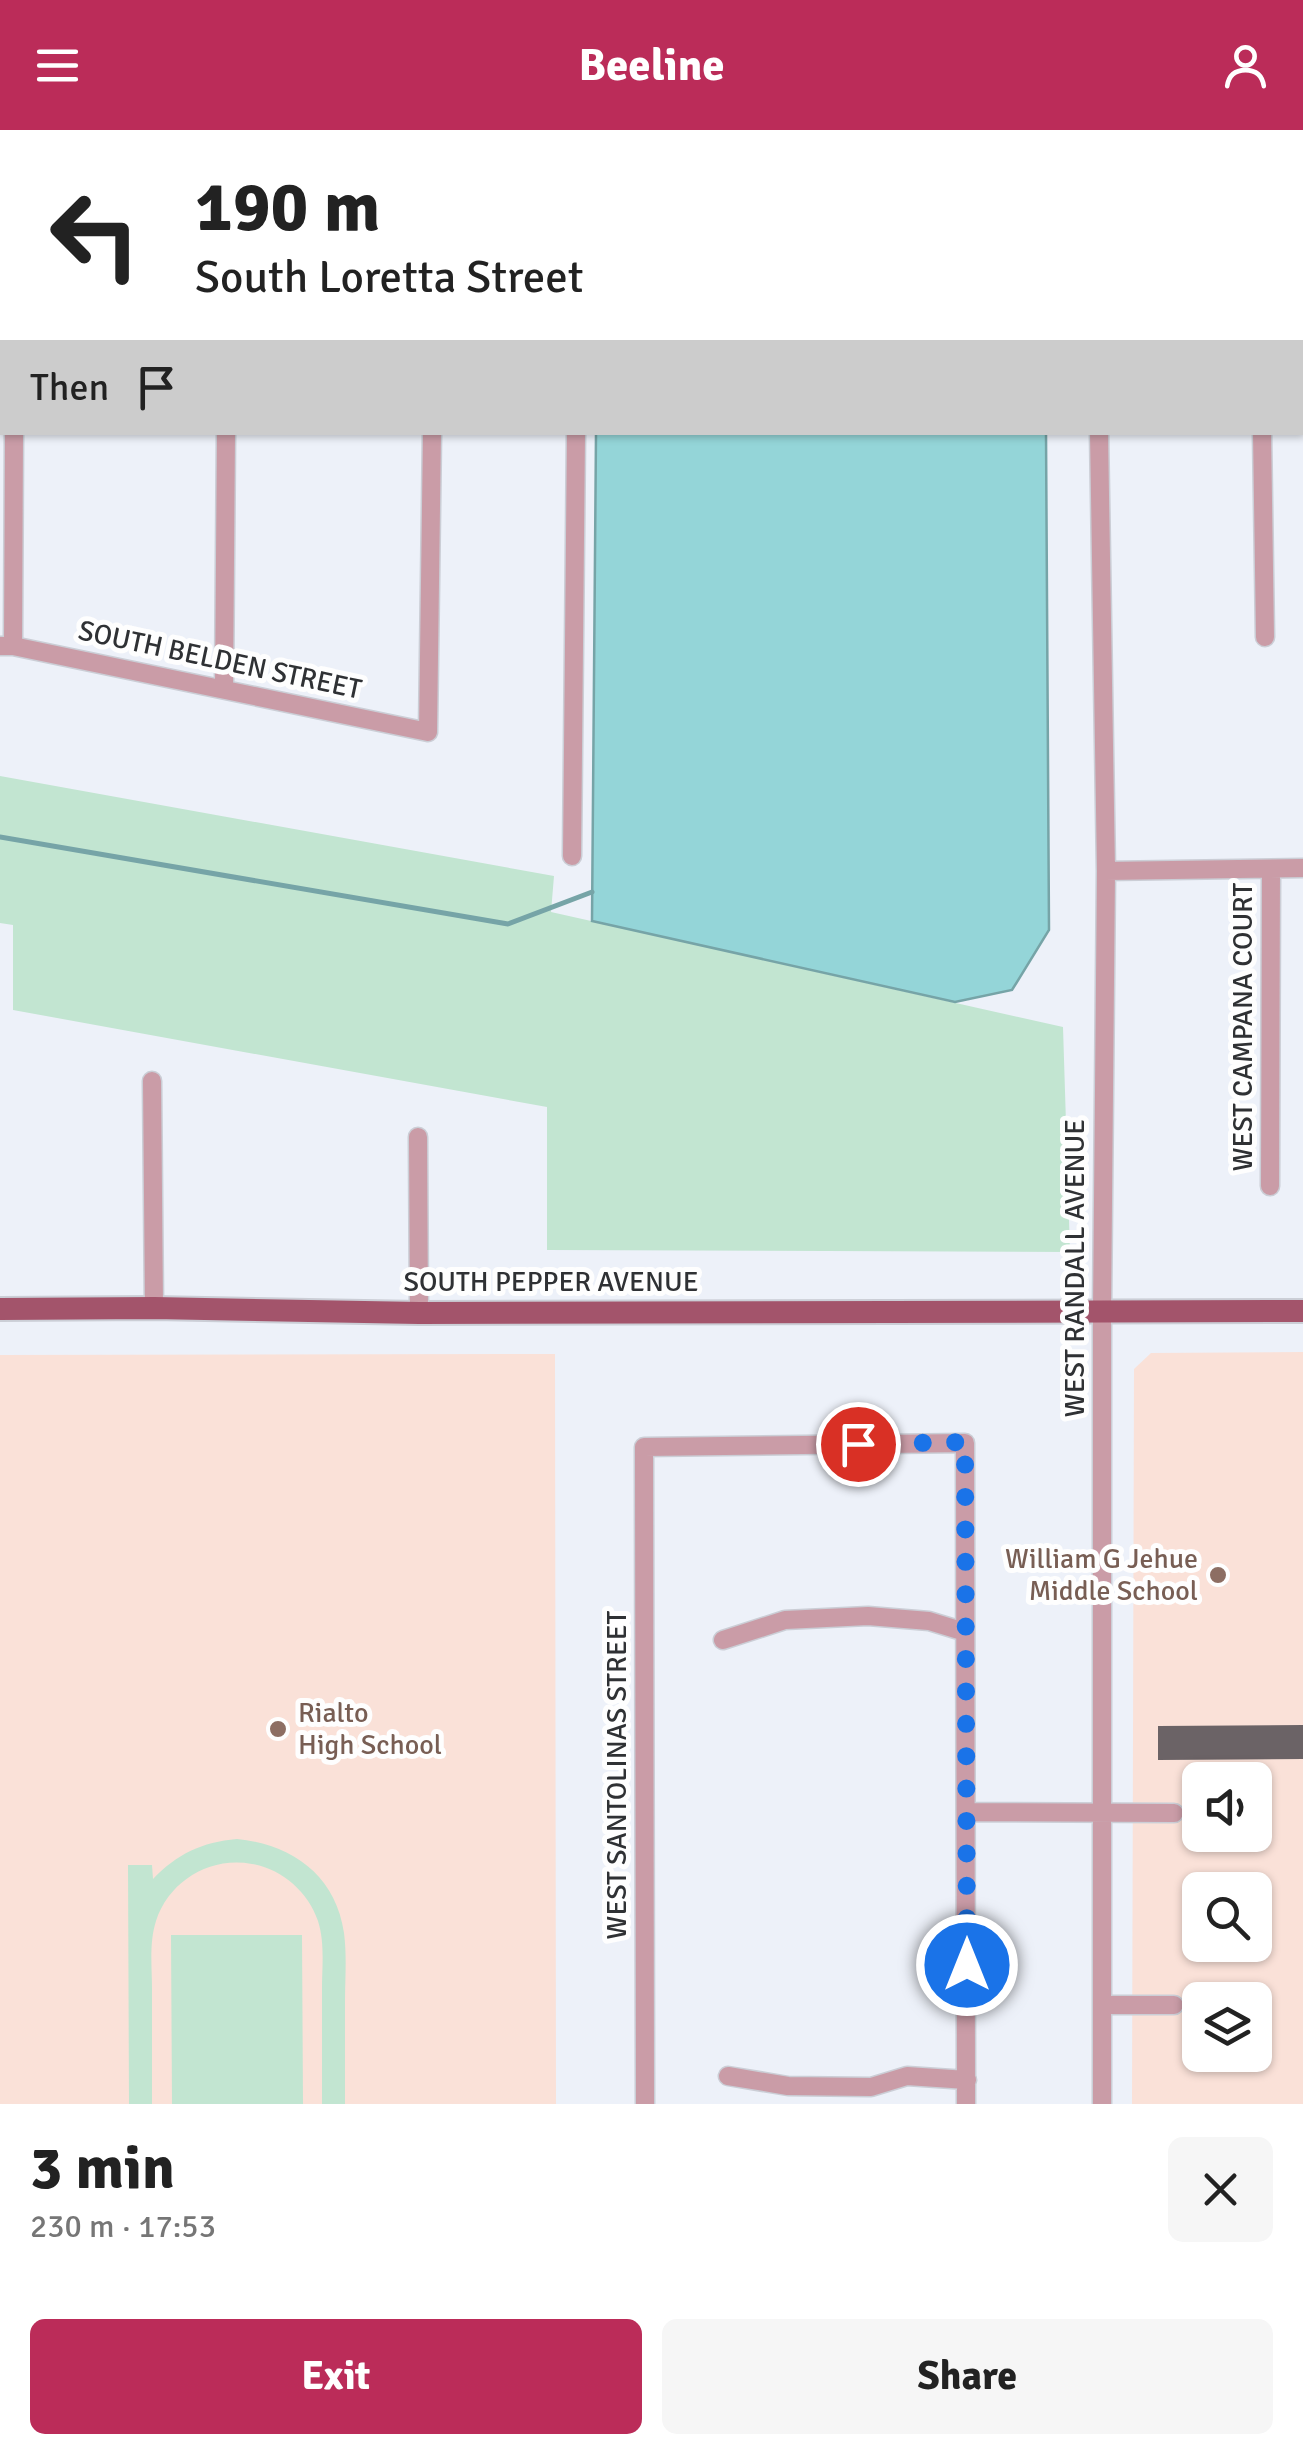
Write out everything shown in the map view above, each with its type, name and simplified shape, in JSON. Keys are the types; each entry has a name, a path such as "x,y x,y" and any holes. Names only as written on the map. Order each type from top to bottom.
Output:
{"main road":[{"name":"SOUTH PEPPER AVENUE","path":"0,1310 1303,1311"}],"street":[{"path":"6,646 14,435"},
{"path":"224,688 226,435"},
{"name":"SOUTH BELDEN STREET","path":"6,646 428,732 432,435"},
{"path":"572,856 576,435"},
{"name":"WEST RANDALL AVENUE","path":"1099,435 1106,871 1102,2104"},
{"path":"1262,435 1265,637"},
{"path":"1106,871 1303,868"},
{"name":"WEST CAMPANA COURT","path":"1270,869 1270,1186"},
{"path":"152,1081 154,1308"},
{"path":"418,1137 418,1313"},
{"name":"WEST SANTOLINAS STREET","path":"645,2104 644,1446 965,1442 965,1632"},
{"path":"723,1640 785,1620 868,1616 930,1621 965,1632 966,2104"},
{"path":"967,1812 1174,1812"},
{"path":"1102,2005 1174,2005"},
{"path":"728,2076 788,2086 872,2087 907,2076 966,2080"}],"shaded area":[{"name":"William G Jehue Middle School","path":"1303,1352 1303,2104 1132,2104 1134,1369 1151,1353"},
{"name":"Rialto High School","path":"555,1354 556,2104 0,2104 0,1355"}],"green space":[{"path":"0,776 554,876 551,912 1063,1027 1070,1252 547,1250 547,1107 13,1010 13,925 0,923"},
{"path":"237,1839 257,1842 292,1856 308,1866 332,1895 344,1933 345,2104 322,2104 322,1946 314,1910 301,1892 274,1871 236,1863 193,1874 162,1907 152,1946 152,2104 129,2104 128,1865 152,1865 153,1879 191,1851"},
{"path":"171,1935 302,1935 303,2104 172,2104"}],"water":[{"path":"596,435 1046,435 1049,930 1012,990 955,1002 592,921"}],"building":[{"path":"1303,1725 1303,1759 1158,1760 1158,1726"}],"waterway":[{"path":"0,837 508,924 592,892"}],"place":[{"name":"William G Jehue Middle School","path":"1218,1575"},
{"name":"Rialto High School","path":"278,1729"}],"route":[{"path":"858,1444 965,1442 967,1965"}]}
